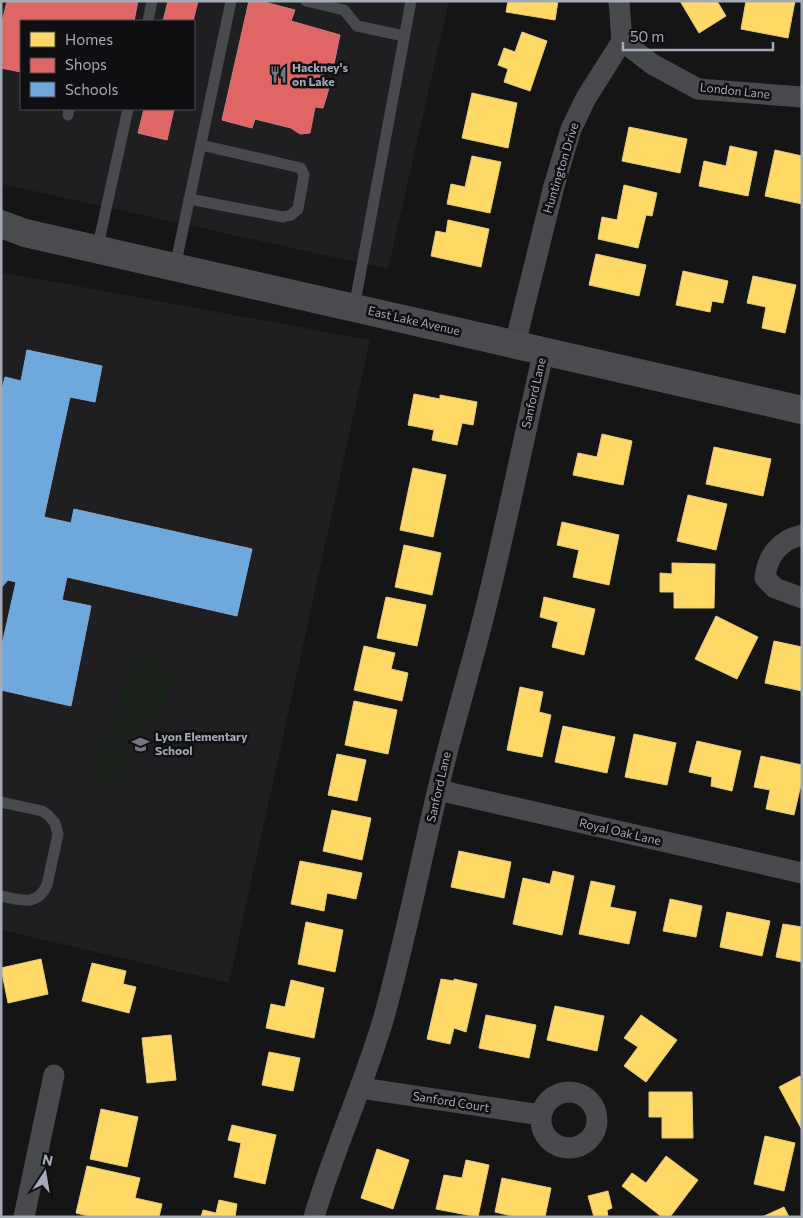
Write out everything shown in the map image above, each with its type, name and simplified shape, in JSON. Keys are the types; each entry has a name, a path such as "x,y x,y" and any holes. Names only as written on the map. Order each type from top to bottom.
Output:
{"main road":[{"name":"East Lake Avenue","path":"9,230 802,410"}],"street":[{"path":"620,1 622,40"},
{"name":"London Lane","path":"622,40 652,64 698,89 802,97"},
{"name":"Huntington Drive","path":"515,344 570,129 586,98 622,40"},
{"name":"Sanford Lane","path":"314,1217 336,1150 361,1088 383,1020 402,950 458,707 482,623 544,350"},
{"path":"802,535 784,542 769,558 765,578 775,588 802,598"},
{"name":"Royal Oak Lane","path":"438,790 802,873"},
{"path":"24,1217 54,1075"},
{"name":"Sanford Court","path":"361,1088 541,1116"}],"lane":[{"path":"148,20 152,1"},
{"path":"175,267 231,1"},
{"path":"306,1 344,10 357,26 404,36"},
{"path":"354,308 410,1"},
{"path":"97,250 124,110"},
{"path":"189,199 283,217 291,215 298,209 304,175 301,168 201,145"},
{"path":"1,802 48,815 55,823 58,834 47,886 44,892 27,902 1,896"}],"shaded area":[{"path":"1,1 449,1 388,269 1,184"},
{"name":"Lyon Elementary School","path":"1,272 370,340 229,983 1,930"},
{"path":"154,659 179,672 162,708 150,725 134,732 119,729 116,739 119,746 133,755 107,789 81,768 96,753 110,730 118,708 129,661"}],"building: Homes":[{"path":"508,1 558,1 555,20 506,12"},
{"path":"680,1 717,1 726,16 699,33"},
{"path":"746,1 795,1 788,38 741,29"},
{"path":"522,32 547,41 530,91 504,82 508,69 498,65 504,48 515,52"},
{"path":"472,93 517,103 508,148 462,138"},
{"path":"629,127 687,139 680,173 622,161"},
{"path":"730,146 757,152 748,196 699,186 704,161 726,166"},
{"path":"775,150 802,156 802,204 765,196"},
{"path":"472,156 501,162 490,213 447,204 451,184 465,187"},
{"path":"624,185 657,193 652,216 646,215 638,248 598,239 602,217 617,220"},
{"path":"448,220 489,229 481,267 431,256 436,231 446,233"},
{"path":"596,254 646,265 639,296 589,285"},
{"path":"683,271 728,281 723,303 712,301 710,312 676,305"},
{"path":"753,276 796,285 785,333 762,328 766,307 747,303"},
{"path":"414,394 440,399 440,395 477,402 473,425 462,423 457,445 432,440 434,430 408,425"},
{"path":"602,434 632,441 623,485 573,475 578,453 597,457"},
{"path":"714,447 771,459 763,496 706,484"},
{"path":"413,468 446,475 433,537 400,530"},
{"path":"688,495 727,504 716,550 677,541"},
{"path":"562,522 619,535 609,585 573,577 579,550 557,545"},
{"path":"404,545 441,553 432,595 395,587"},
{"path":"672,563 715,564 714,608 674,608 674,592 660,592 660,573 672,574"},
{"path":"386,597 426,605 417,646 377,638"},
{"path":"544,597 595,609 584,655 552,647 558,622 540,617"},
{"path":"716,616 758,637 737,679 695,659"},
{"path":"774,641 802,647 802,691 765,683"},
{"path":"364,646 395,653 391,669 408,673 402,701 354,690"},
{"path":"520,687 543,692 539,712 551,715 542,757 507,750"},
{"path":"354,701 397,710 388,754 345,745"},
{"path":"563,726 615,737 607,773 555,762"},
{"path":"634,734 676,743 667,785 625,777"},
{"path":"697,741 741,751 732,791 711,786 712,777 689,772"},
{"path":"337,754 366,760 357,801 328,795"},
{"path":"761,756 802,765 802,780 794,815 766,809 770,790 754,787"},
{"path":"332,810 371,818 362,860 323,851"},
{"path":"459,851 511,862 504,898 451,887"},
{"path":"300,861 362,873 356,899 327,893 324,911 291,904"},
{"path":"553,871 574,876 562,935 513,924 523,878 550,884"},
{"path":"591,881 615,886 610,907 636,912 629,944 579,934"},
{"path":"670,899 702,906 696,937 663,931"},
{"path":"727,912 770,921 762,956 720,947"},
{"path":"306,922 343,930 335,972 298,964"},
{"path":"783,924 802,927 802,962 776,957"},
{"path":"41,959 48,994 8,1003 1,968"},
{"path":"92,963 126,971 123,984 136,987 129,1013 82,1001"},
{"path":"441,979 454,981 454,979 477,984 466,1032 454,1028 450,1044 427,1039"},
{"path":"291,980 324,988 314,1038 266,1028 271,1004 285,1007"},
{"path":"555,1006 604,1016 597,1051 547,1040"},
{"path":"486,1015 536,1025 529,1058 479,1048"},
{"path":"641,1015 677,1040 646,1082 624,1066 638,1047 624,1038"},
{"path":"171,1035 176,1080 147,1083 142,1038"},
{"path":"269,1052 300,1058 293,1091 262,1085"},
{"path":"800,1076 802,1080 802,1130 779,1087"},
{"path":"649,1092 692,1092 693,1138 662,1138 662,1117 649,1117"},
{"path":"101,1109 138,1117 127,1167 90,1159"},
{"path":"232,1125 276,1135 265,1184 234,1177 241,1143 228,1140"},
{"path":"765,1136 795,1143 784,1191 754,1184"},
{"path":"377,1149 409,1160 393,1209 361,1198"},
{"path":"666,1156 698,1180 670,1217 662,1217 622,1186 632,1173 646,1183"},
{"path":"466,1160 489,1165 478,1217 436,1209 444,1175 462,1178"},
{"path":"87,1166 140,1178 135,1198 162,1204 159,1217 92,1217 76,1213"},
{"path":"502,1178 551,1188 545,1217 516,1217 495,1212"},
{"path":"608,1191 612,1208 607,1210 608,1217 594,1217 588,1196"},
{"path":"219,1200 237,1204 235,1217 201,1217 203,1210 216,1213"},
{"path":"784,1207 789,1217 762,1217"}],"building: Shops":[{"path":"7,1 138,1 134,20 20,20 20,72 1,68 1,26"},
{"path":"168,1 198,1 193,20 163,20"},
{"name":"Hackney's on Lake","path":"249,1 260,1 295,10 291,21 340,35 334,64 327,62 322,87 329,88 323,108 315,107 310,133 300,134 291,128 255,119 252,128 222,120"},
{"path":"144,110 174,110 167,140 138,133"}],"building: Schools":[{"path":"27,350 102,366 95,402 70,397 44,517 71,523 74,509 252,549 237,616 67,577 62,600 91,606 71,706 1,690 1,649 16,582 8,580 1,588 1,393 5,377 21,381"}],"place":[{"name":"Hackney's on Lake","path":"278,75"},
{"name":"Lyon Elementary School","path":"141,744"}]}
